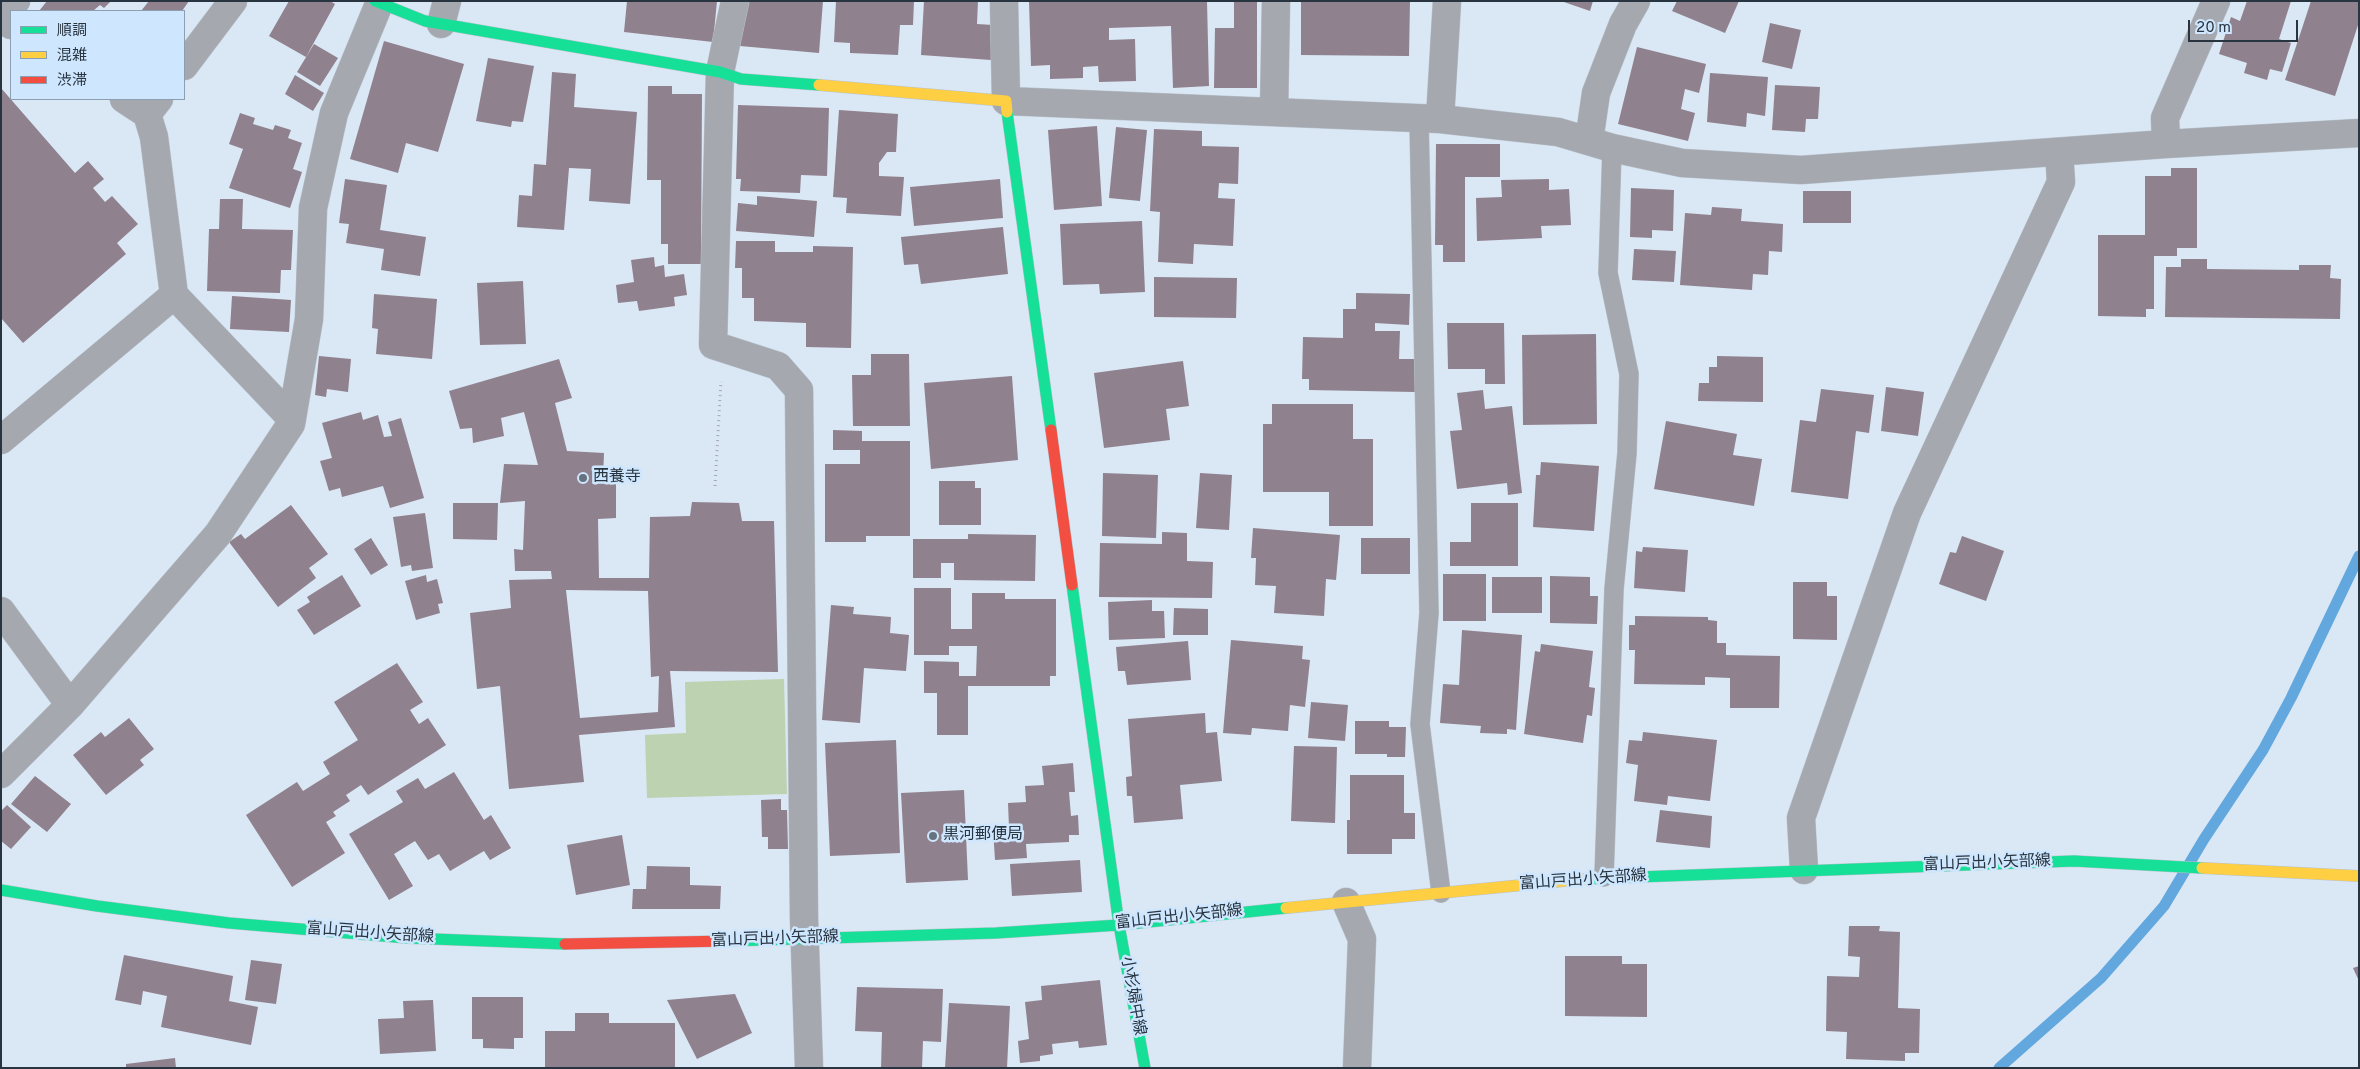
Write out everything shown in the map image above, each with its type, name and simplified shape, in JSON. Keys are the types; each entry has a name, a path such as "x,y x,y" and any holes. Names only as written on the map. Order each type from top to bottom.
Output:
{"main road":[{"path":"377,3 425,21 444,13 720,72 741,79 1006,101"},
{"name":"小杉婦中線","path":"1006,101 1119,925 1145,1068"},
{"name":"富山戸出小矢部線","path":"1,890 97,906 229,923 407,938 587,945 996,933 1119,925 1604,877 2074,861 2217,867 2359,876"}],"street":[{"path":"1,18 16,1"},
{"path":"185,65 233,1"},
{"path":"735,1 720,72 713,345 778,366 799,390 808,1068"},
{"path":"1004,1 1006,101 1429,118 1558,132 1682,163 1801,170 2166,144 2359,133"},
{"path":"1274,112 1276,1"},
{"path":"1429,118 1447,1"},
{"path":"1601,144 1596,93 1623,24 1636,1"},
{"path":"2166,144 2165,118 2216,1"},
{"path":"1,774 70,705 218,534 291,424 309,319 313,208 334,113 377,3"},
{"path":"128,100 153,106 154,136 174,295 292,419"},
{"path":"1804,870 1801,818 1907,512 2062,182 2059,152"},
{"path":"1,440 174,295"},
{"path":"1,611 70,705"},
{"path":"1346,902 1362,939 1357,1068"}],"lane":[{"path":"1429,118 1429,613 1420,724 1441,893"},
{"path":"1601,144 1608,273 1629,374 1627,453 1614,589 1604,877"}],"path":[{"path":"715,486 724,348"}],"green space":[{"path":"784,679 787,794 647,798 645,735 686,733 685,682"}],"building":[{"path":"47,1 111,1 104,8 100,5 94,10 40,10"},
{"path":"149,1 189,1 183,10 142,10"},
{"path":"289,1 330,1 335,4 306,57 269,36"},
{"path":"627,1 717,1 713,42 624,32"},
{"path":"745,1 823,1 819,53 740,46"},
{"path":"836,1 914,1 913,25 900,25 898,55 850,53 850,43 834,42"},
{"path":"924,1 978,1 977,24 993,25 991,60 921,55"},
{"path":"1029,1 1207,1 1209,86 1173,88 1171,26 1109,28 1109,40 1135,39 1136,81 1099,82 1098,66 1083,67 1083,78 1050,79 1050,65 1031,66"},
{"path":"1234,1 1257,1 1257,88 1214,88 1215,28 1234,28"},
{"path":"1301,1 1410,1 1409,56 1301,55"},
{"path":"1561,1 1593,1 1590,11"},
{"path":"1677,1 1739,1 1725,33 1672,11"},
{"path":"2247,1 2291,1 2279,39 2291,43 2282,72 2270,69 2267,80 2244,73 2247,63 2219,54 2231,17 2240,21"},
{"path":"2311,1 2359,1 2359,22 2335,96 2285,80"},
{"path":"1770,23 1801,30 1792,69 1762,62"},
{"path":"384,41 464,64 438,152 406,143 398,173 350,159"},
{"path":"314,44 338,58 320,86 297,72"},
{"path":"1637,47 1706,64 1699,93 1685,89 1681,109 1695,113 1688,141 1618,124"},
{"path":"488,58 534,66 523,122 512,121 511,127 476,121"},
{"path":"552,72 576,74 574,107 637,112 630,204 589,201 591,169 569,168 564,230 517,227 519,195 532,196 534,164 546,165"},
{"path":"1710,73 1768,77 1765,116 1747,113 1746,127 1707,122"},
{"path":"295,75 324,93 313,111 285,94"},
{"path":"1775,85 1820,87 1818,119 1806,119 1805,132 1772,130"},
{"path":"648,86 672,86 672,94 702,94 701,264 668,264 668,244 661,244 661,180 647,180"},
{"path":"1,88 75,173 88,161 104,179 93,188 105,202 112,196 138,224 117,243 126,254 23,343 1,318"},
{"path":"738,105 829,108 827,176 801,175 800,193 740,191 741,179 736,179"},
{"path":"839,110 898,114 896,152 887,152 879,163 879,176 904,177 901,216 846,213 847,198 833,197"},
{"path":"240,113 255,118 253,124 273,130 275,125 291,130 288,138 302,143 293,169 302,172 290,208 229,188 243,149 229,144"},
{"path":"1097,126 1102,206 1054,210 1048,130"},
{"path":"1116,127 1147,130 1140,201 1109,198"},
{"path":"1154,129 1202,131 1202,146 1239,147 1238,184 1219,183 1218,198 1235,199 1233,246 1194,244 1193,264 1158,262 1160,212 1150,211"},
{"path":"1436,144 1500,144 1500,177 1465,177 1465,262 1443,262 1443,245 1435,245"},
{"path":"2171,168 2197,168 2197,248 2177,248 2177,256 2154,256 2154,309 2146,309 2146,317 2098,316 2098,235 2145,235 2145,176 2171,176"},
{"path":"345,179 387,185 380,230 426,237 420,276 381,270 384,249 346,243 349,224 339,223"},
{"path":"1000,179 1003,218 914,226 910,187"},
{"path":"1549,179 1549,190 1569,189 1571,225 1541,226 1542,238 1477,241 1476,198 1502,197 1501,180"},
{"path":"1631,188 1674,190 1673,231 1652,230 1652,238 1630,237"},
{"path":"1803,191 1851,191 1851,223 1803,223"},
{"path":"757,196 817,201 814,237 736,231 738,203 757,205"},
{"path":"220,199 243,199 242,229 293,230 291,270 281,270 280,293 207,291 209,229 219,229"},
{"path":"1712,207 1742,209 1741,221 1783,224 1782,252 1769,251 1768,275 1753,274 1752,290 1680,285 1685,213 1711,215"},
{"path":"1142,221 1145,292 1100,294 1099,284 1063,285 1060,224"},
{"path":"1003,227 1008,274 921,284 918,264 904,265 901,237"},
{"path":"736,241 775,241 775,252 813,252 813,246 853,247 851,348 806,347 806,323 754,321 754,298 742,298 742,268 735,268"},
{"path":"1634,249 1676,251 1674,282 1632,280"},
{"path":"654,257 655,267 664,265 665,277 684,274 687,295 674,297 675,306 639,311 637,301 618,303 616,285 634,282 631,260"},
{"path":"2181,259 2207,259 2207,269 2299,270 2299,265 2331,265 2330,278 2341,279 2340,319 2165,317 2166,267 2181,267"},
{"path":"1154,277 1237,278 1236,318 1154,317"},
{"path":"523,281 526,344 480,345 477,283"},
{"path":"1356,293 1410,294 1409,325 1375,323 1375,331 1400,331 1399,359 1416,359 1415,392 1309,390 1309,379 1302,379 1303,337 1343,338 1343,309 1356,309"},
{"path":"374,294 437,299 432,359 376,354 378,329 372,328"},
{"path":"232,296 291,300 289,332 230,329"},
{"path":"1447,323 1504,323 1505,384 1485,384 1485,369 1448,369"},
{"path":"1596,334 1597,424 1523,425 1522,335"},
{"path":"871,354 909,354 910,426 853,426 852,375 871,375"},
{"path":"319,356 351,359 348,392 327,389 326,397 315,395"},
{"path":"1717,356 1763,357 1763,402 1698,401 1699,383 1709,383 1709,367 1717,367"},
{"path":"559,359 572,398 555,403 567,451 604,453 603,480 616,479 616,518 598,519 599,578 649,578 650,517 690,516 692,502 739,503 742,521 774,521 778,672 670,671 675,727 579,735 584,782 509,789 500,686 477,689 470,613 511,608 509,580 552,579 551,571 515,571 514,549 523,550 525,501 500,503 504,464 538,465 524,412 501,418 504,436 473,443 472,428 460,429 449,391","holes":["566,590 648,591 651,677 659,676 658,712 580,718"]},
{"path":"1183,361 1189,406 1166,409 1170,440 1104,448 1094,373"},
{"path":"1012,376 1018,460 931,469 924,383"},
{"path":"1886,387 1924,392 1918,436 1881,431"},
{"path":"1821,389 1874,395 1869,433 1856,431 1848,499 1791,492 1800,420 1816,422"},
{"path":"1483,390 1485,409 1512,406 1522,493 1508,495 1507,483 1457,489 1450,431 1462,430 1457,393"},
{"path":"1272,404 1353,404 1353,439 1373,439 1373,526 1329,526 1329,492 1263,492 1263,424 1272,424"},
{"path":"361,412 363,420 378,415 384,437 392,436 388,422 401,418 424,498 390,508 383,486 342,497 340,488 329,491 320,461 332,458 322,423"},
{"path":"1666,421 1737,434 1733,455 1762,459 1754,506 1654,489"},
{"path":"833,430 862,431 862,441 910,441 910,536 866,536 866,542 825,542 825,464 860,464 860,450 833,450"},
{"path":"1541,462 1599,466 1594,531 1533,527 1536,475 1540,475"},
{"path":"1103,473 1158,475 1156,538 1102,536"},
{"path":"1200,473 1232,475 1229,530 1196,528"},
{"path":"939,481 975,481 975,488 981,488 981,525 939,525"},
{"path":"453,503 498,503 497,540 453,539"},
{"path":"1471,503 1518,503 1518,566 1450,566 1450,542 1471,542"},
{"path":"291,505 328,554 309,568 316,578 278,607 229,542 241,534 245,539"},
{"path":"425,513 433,568 412,571 411,565 401,567 393,517"},
{"path":"1253,528 1340,535 1336,580 1326,579 1324,616 1274,613 1276,586 1255,585 1256,558 1251,558"},
{"path":"1162,532 1187,533 1187,561 1213,562 1212,598 1099,597 1100,543 1162,544"},
{"path":"968,534 1036,535 1035,581 954,580 954,563 941,563 941,578 913,578 913,539 968,539"},
{"path":"1962,536 2004,551 1986,601 1939,584 1950,552 1956,553"},
{"path":"371,538 388,565 371,575 354,549"},
{"path":"1361,538 1410,538 1410,574 1361,574"},
{"path":"1643,547 1688,550 1685,592 1634,588 1636,551 1642,552"},
{"path":"1443,574 1486,574 1486,621 1443,621"},
{"path":"342,575 361,606 314,635 297,610 310,602 307,597"},
{"path":"426,575 427,582 437,579 443,603 438,604 440,613 416,620 405,581"},
{"path":"1550,576 1590,577 1590,596 1598,596 1597,624 1550,623"},
{"path":"1492,577 1542,577 1542,613 1492,613"},
{"path":"1793,582 1827,582 1827,596 1837,596 1837,640 1793,639"},
{"path":"914,588 951,588 951,629 972,629 972,593 1005,593 1005,599 1056,599 1056,676 1050,676 1050,686 968,686 968,735 937,735 937,693 924,693 924,661 959,662 959,676 976,676 977,646 949,646 949,655 914,655"},
{"path":"1152,600 1152,611 1164,611 1165,638 1109,640 1108,602"},
{"path":"831,605 854,607 853,614 891,617 890,633 909,635 906,671 864,668 860,723 822,720"},
{"path":"1174,608 1208,609 1208,635 1173,635"},
{"path":"1635,616 1708,617 1708,620 1717,621 1717,643 1726,643 1726,655 1780,656 1779,708 1730,708 1730,678 1705,677 1705,685 1634,684 1635,650 1629,650 1629,625 1635,625"},
{"path":"1462,630 1522,635 1516,730 1507,729 1507,734 1480,733 1481,726 1440,723 1443,684 1459,685"},
{"path":"1231,640 1303,646 1302,659 1310,660 1305,707 1290,705 1288,731 1252,728 1251,735 1223,733"},
{"path":"1188,641 1191,680 1127,685 1125,671 1118,671 1116,647"},
{"path":"1541,644 1593,651 1589,687 1595,688 1592,716 1587,715 1583,743 1524,734 1535,651 1540,652"},
{"path":"397,663 423,702 410,710 419,724 428,718 446,745 368,795 361,785 346,795 350,801 333,812 336,816 326,822 345,853 292,887 246,815 297,782 303,791 330,774 323,762 358,740 334,702"},
{"path":"1311,702 1348,705 1345,741 1308,738"},
{"path":"1205,713 1206,733 1217,732 1222,781 1180,785 1183,819 1134,823 1132,796 1127,796 1126,777 1132,776 1128,719"},
{"path":"129,718 154,749 140,760 144,765 106,795 73,755 101,732 105,737"},
{"path":"1355,721 1389,721 1389,727 1406,727 1405,757 1387,757 1387,754 1355,754"},
{"path":"1643,732 1717,740 1710,801 1668,796 1667,805 1634,801 1638,765 1626,763 1629,740 1642,741"},
{"path":"896,740 900,853 830,856 825,743"},
{"path":"1294,746 1337,747 1335,823 1291,821"},
{"path":"1073,763 1075,792 1069,792 1071,816 1078,815 1079,835 1069,835 1069,842 1026,844 1027,858 995,860 993,829 1009,828 1008,803 1026,802 1025,786 1044,785 1042,766"},
{"path":"454,772 484,820 491,815 511,848 490,860 484,851 450,871 439,854 428,860 415,841 394,854 413,886 389,900 349,834 403,802 396,791 418,778 425,789"},
{"path":"1350,775 1404,775 1404,813 1415,813 1415,839 1392,839 1392,854 1347,854 1347,820 1350,820"},
{"path":"35,776 71,804 47,832 11,804"},
{"path":"964,790 968,880 906,883 901,793"},
{"path":"781,799 781,810 787,810 788,849 768,849 768,837 762,837 761,800"},
{"path":"7,805 31,827 11,849 1,841 1,811"},
{"path":"1660,810 1712,816 1710,848 1656,842"},
{"path":"622,835 630,885 576,895 567,845"},
{"path":"1080,860 1082,892 1012,896 1010,864"},
{"path":"647,866 690,867 690,885 721,886 720,909 632,909 633,889 646,889"},
{"path":"1849,926 1880,926 1879,931 1900,932 1898,1008 1920,1009 1919,1053 1905,1053 1905,1061 1846,1059 1847,1032 1826,1031 1827,976 1859,977 1860,957 1848,956"},
{"path":"124,955 233,976 229,1001 258,1007 251,1045 161,1027 167,996 143,991 141,1005 115,1000"},
{"path":"1565,956 1622,956 1622,964 1647,964 1647,1017 1565,1016"},
{"path":"251,960 282,964 276,1004 245,1000"},
{"path":"2359,966 2359,981 2353,968"},
{"path":"1100,980 1107,1045 1079,1048 1078,1041 1052,1044 1053,1054 1040,1056 1040,1061 1020,1063 1018,1041 1029,1039 1025,1002 1042,1000 1041,986"},
{"path":"857,987 943,989 941,1042 923,1041 922,1068 881,1068 882,1032 855,1031"},
{"path":"735,994 752,1033 697,1059 667,1000"},
{"path":"472,997 523,997 523,1038 514,1038 514,1049 483,1048 483,1039 472,1039"},
{"path":"433,1000 436,1051 380,1054 378,1019 404,1018 403,1001"},
{"path":"949,1003 1010,1006 1007,1068 945,1068"},
{"path":"575,1013 609,1013 609,1023 675,1023 675,1068 545,1067 545,1031 575,1031"},
{"path":"175,1058 176,1068 126,1068 126,1064"}],"waterway":[{"path":"1999,1068 2101,978 2164,906 2204,839 2263,750 2291,698 2359,556"}],"traffic: fast":[{"path":"375,1 425,21 720,72 741,79 819,85"},
{"path":"1007,112 1051,430"},
{"path":"1072,585 1119,925"},
{"path":"1584,879 2074,861 2202,868"},
{"path":"1,890 97,906 229,923 407,938 565,944"},
{"path":"729,941 996,933 1119,925 1286,908"},
{"path":"1119,925 1145,1068"}],"traffic: slow":[{"path":"819,85 1006,101 1007,112"},
{"path":"2202,868 2359,876"},
{"path":"1286,908 1584,879"}],"traffic: jam":[{"path":"1051,430 1072,585"},
{"path":"565,944 729,941"}],"place":[{"name":"西養寺","path":"583,478"},
{"name":"黒河郵便局","path":"933,836"}]}
